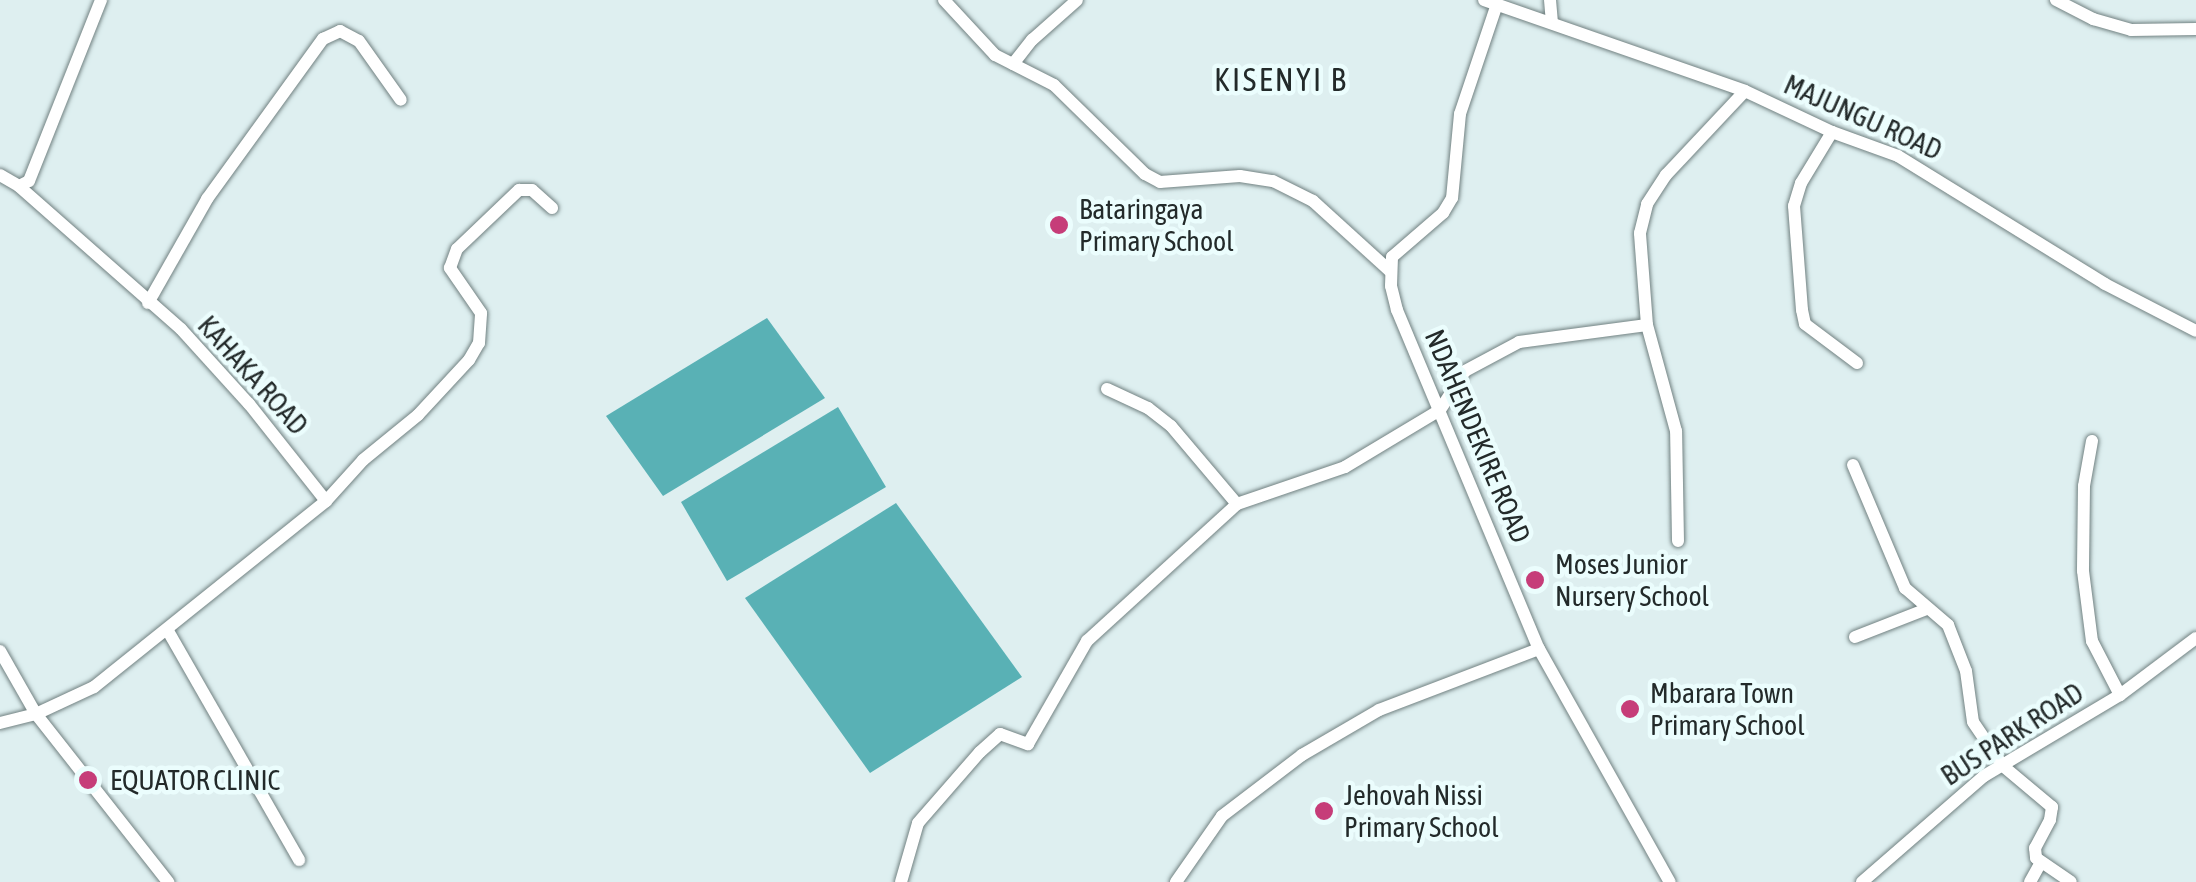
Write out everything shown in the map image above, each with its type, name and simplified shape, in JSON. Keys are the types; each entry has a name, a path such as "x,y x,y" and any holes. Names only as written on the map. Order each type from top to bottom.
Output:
{"street":[{"path":"19,186 29,180 101,0"},
{"path":"944,0 982,44 1054,85 1144,174 1160,182 1240,176 1273,181 1312,202 1390,271 1399,248 1430,225 1452,198 1460,114 1490,2"},
{"path":"1012,64 1032,40 1078,0"},
{"path":"1550,0 1552,21"},
{"path":"2056,0 2093,19 2131,30 2196,28"},
{"name":"MAJUNGU ROAD","path":"1490,2 1745,90 1832,132 1898,156 2089,275 2196,332"},
{"path":"148,304 207,199 323,39 340,31 358,41 401,100"},
{"path":"1678,541 1676,431 1647,325 1640,233 1647,204 1666,175 1745,90"},
{"path":"1832,132 1800,183 1794,206 1802,310 1806,324 1857,363"},
{"name":"KAHAKA ROAD","path":"0,175 19,186 116,268 148,304 180,329 226,377 326,501"},
{"path":"0,723 36,714 94,686 168,631 326,501 363,460 418,415 470,360 479,343 481,313 450,268 457,249 518,190 532,190 552,208"},
{"name":"NDAHENDEKIRE ROAD","path":"1390,271 1397,310 1538,648 1670,882"},
{"path":"901,882 918,823 980,752 1000,734 1028,744 1087,641 1237,504 1346,467 1440,410 1465,370 1518,342 1647,325"},
{"path":"1107,389 1148,408 1171,426 1237,504"},
{"path":"2092,442 2084,486 2083,571 2092,642 2120,695"},
{"path":"1852,466 1905,588 1948,626 1966,671 1973,722 2004,766 2052,809 2035,848 2040,864 2072,882"},
{"path":"1855,637 1927,609"},
{"path":"168,631 299,860"},
{"name":"BUS PARK ROAD","path":"1862,882 1930,819 2004,766 2120,695 2196,638"},
{"path":"1176,882 1222,816 1302,755 1379,710 1538,648"},
{"path":"0,652 36,714 168,882"},
{"path":"2030,882 2040,864"}],"water":[{"path":"767,318 825,398 663,496 606,416"},
{"path":"838,407 886,487 727,581 681,502"},
{"path":"896,503 1022,677 870,773 745,598"}],"place":[{"name":"Bataringaya Primary School","path":"1059,225"},
{"name":"Moses Junior Nursery School","path":"1535,580"},
{"name":"Mbarara Town Primary School","path":"1630,709"},
{"name":"EQUATOR CLINIC","path":"88,780"},
{"name":"Jehovah Nissi Primary School","path":"1324,811"}],"district":[{"name":"KISENYI B","path":"1281,80"}]}
